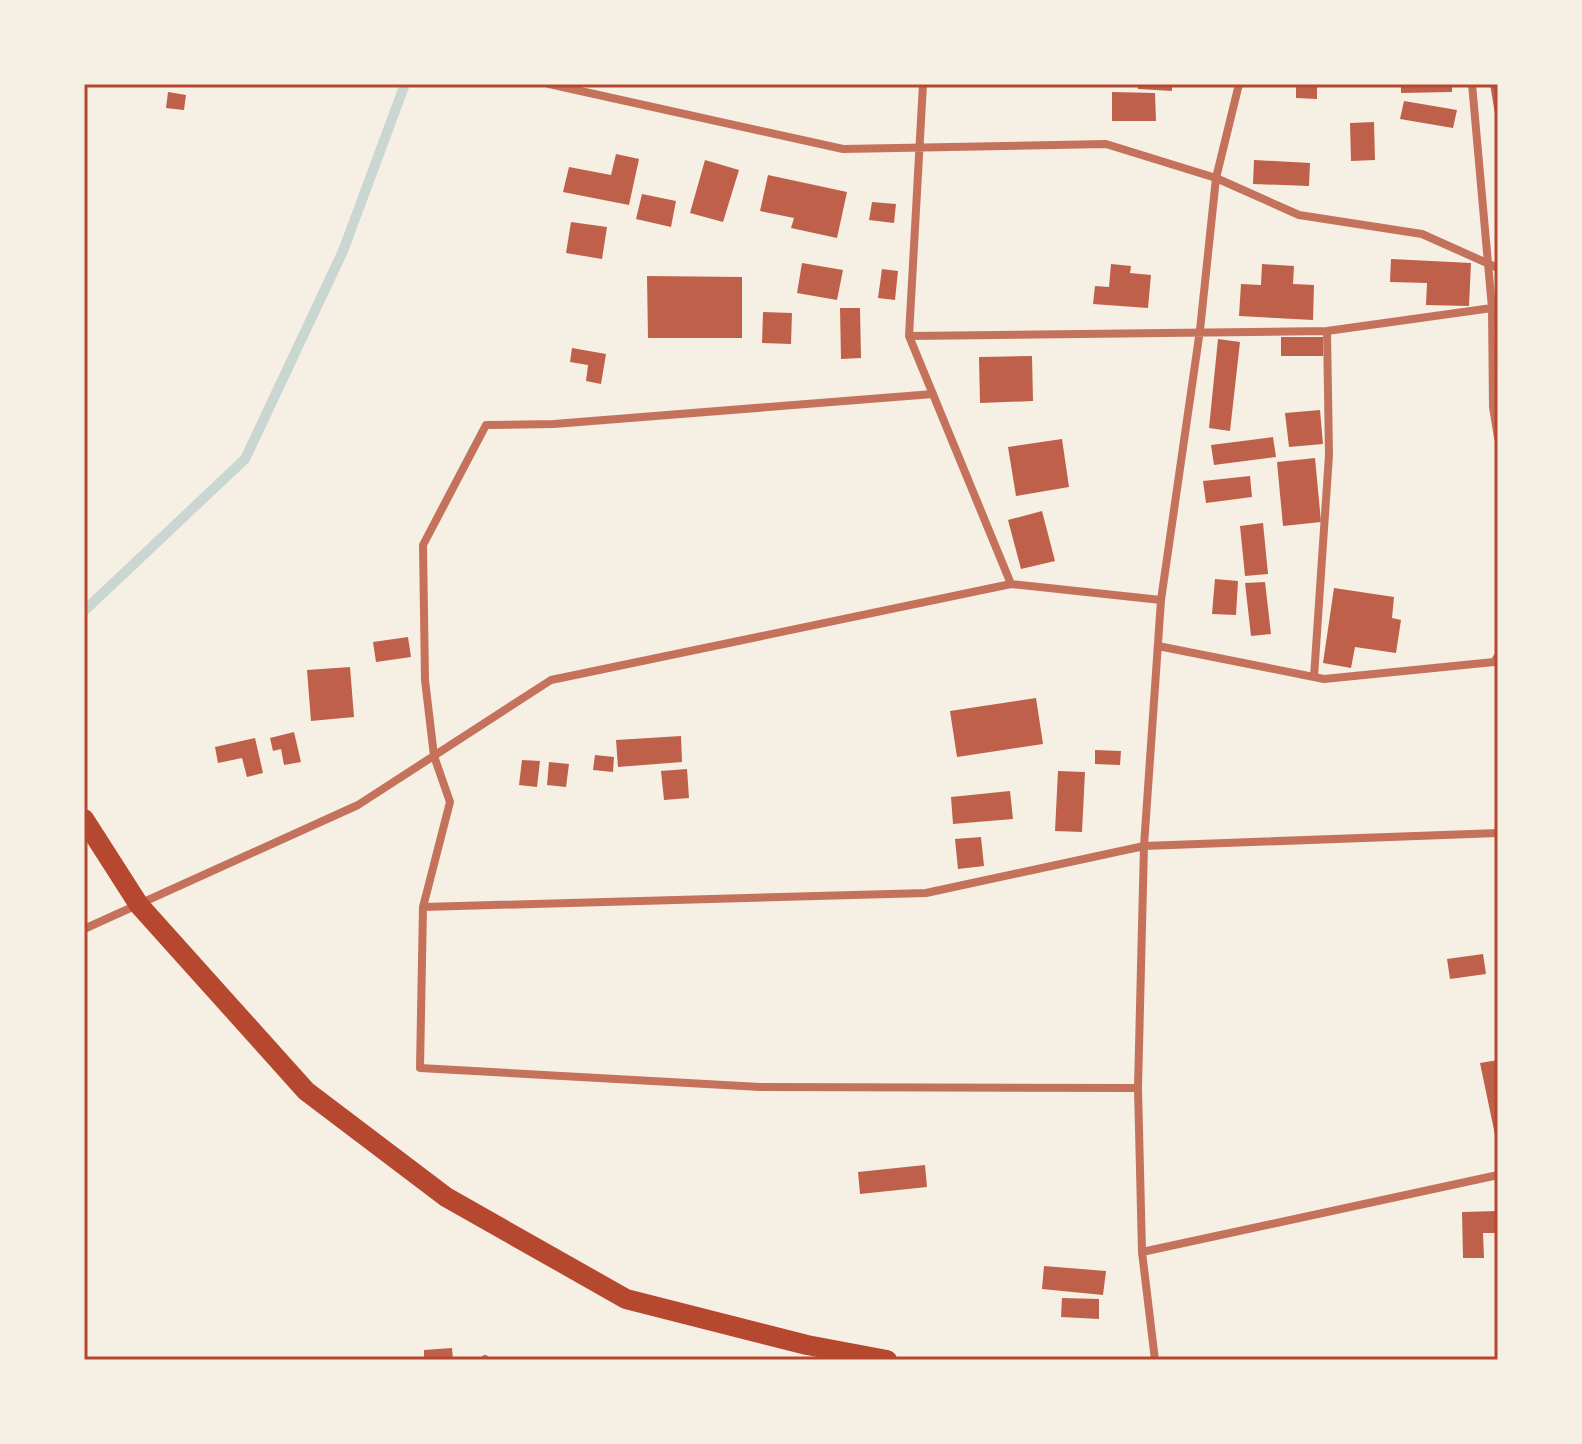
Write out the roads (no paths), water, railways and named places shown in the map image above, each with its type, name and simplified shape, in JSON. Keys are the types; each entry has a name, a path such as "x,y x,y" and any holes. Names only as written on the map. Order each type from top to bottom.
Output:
{"main road":[{"path":"84,819 139,905 306,1091 446,1197 626,1299 807,1345 887,1360"}],"street":[{"path":"549,84 843,149 1106,144 1216,178 1299,215 1422,234 1498,268"},
{"path":"923,84 909,336 1011,584"},
{"path":"1155,1360 1142,1252 1138,1088 1144,846 1161,600 1200,330 1216,178 1239,84"},
{"path":"1472,84 1492,308 1493,407 1498,438"},
{"path":"909,336 1200,330 1327,331 1492,308"},
{"path":"1314,677 1329,455 1327,331"},
{"path":"933,394 554,424 486,425 423,545 425,680 434,756 450,802 423,907 420,1068 760,1087 1138,1088"},
{"path":"84,929 358,805 551,680 1011,584 1161,600"},
{"path":"1158,646 1324,679 1494,662 1498,656"},
{"path":"423,907 926,893 1144,846 1498,833"},
{"path":"1142,1252 1498,1175"}],"waterway":[{"path":"84,611 245,459 343,251 405,84"}]}
